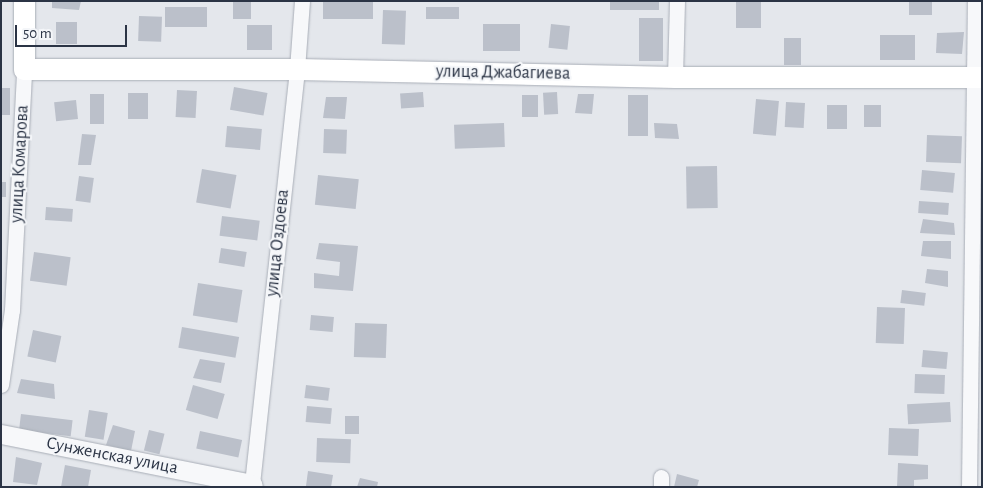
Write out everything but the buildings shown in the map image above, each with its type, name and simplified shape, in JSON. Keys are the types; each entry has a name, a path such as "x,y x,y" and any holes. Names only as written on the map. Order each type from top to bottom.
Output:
{"main road":[{"name":"улица Комарова","path":"24,1 24,69"},
{"name":"улица Джабагиева","path":"24,69 297,69 675,77 978,77"}],"street":[{"name":"улица Оздоева","path":"252,485 297,69 302,1"},
{"path":"675,77 677,1"},
{"path":"969,487 978,77 975,1"},
{"name":"улица Комарова","path":"1,385 12,310 24,69"},
{"name":"Сунженская улица","path":"1,434 252,485"}]}
